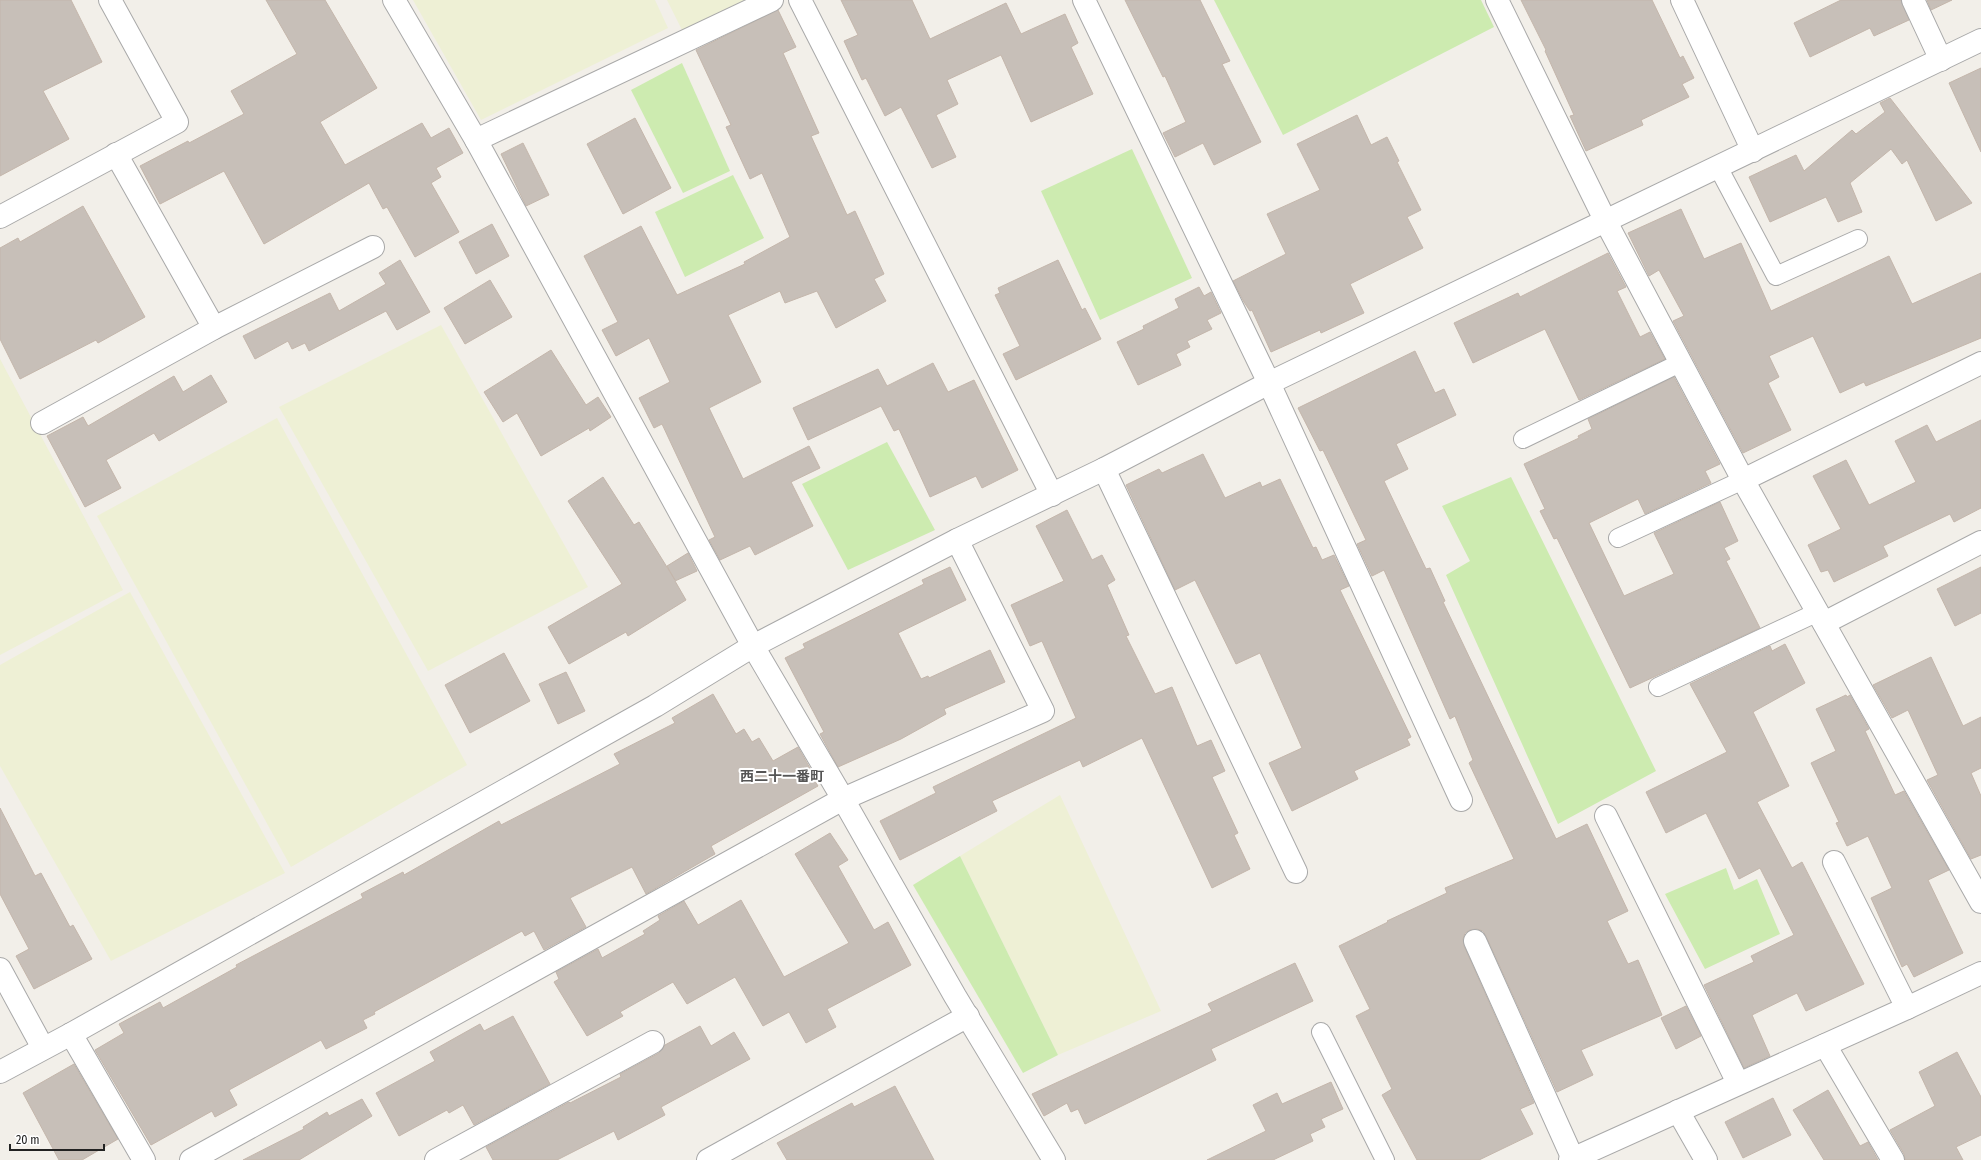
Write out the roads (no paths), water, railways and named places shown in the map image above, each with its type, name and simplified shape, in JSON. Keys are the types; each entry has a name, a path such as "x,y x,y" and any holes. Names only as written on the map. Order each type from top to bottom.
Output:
{"street":[{"path":"0,217 177,122 110,0"},
{"path":"394,0 476,140 753,646 968,1016 1054,1160"},
{"path":"476,140 772,0"},
{"path":"800,0 1052,495"},
{"path":"1084,0 1269,384 1460,800"},
{"path":"1497,0 1605,220 1743,480 1981,902"},
{"path":"1682,0 1753,151"},
{"path":"1913,0 1941,60"},
{"path":"0,1072 71,1034 655,706 753,646 958,540 1104,469 1269,384 1605,220 1753,151 1981,40"},
{"path":"116,154 214,328"},
{"path":"42,423 214,328 373,248"},
{"path":"1743,480 1981,363"},
{"path":"1104,469 1296,872"},
{"path":"192,1160 843,799 1043,711 958,540"},
{"path":"1821,618 1981,542"},
{"path":"1606,816 1738,1083"},
{"path":"1834,862 1907,1008"},
{"path":"1475,941 1571,1159 1907,1008 1981,973"},
{"path":"0,969 43,1048"},
{"path":"708,1160 968,1016"},
{"path":"71,1034 144,1160"},
{"path":"436,1160 653,1042"},
{"path":"1825,1045 1893,1160"},
{"path":"1678,1111 1706,1160"}],"lane":[{"path":"1718,167 1776,276 1858,239"},
{"path":"1522,439 1680,362"},
{"path":"1618,538 1743,480"},
{"path":"1658,687 1821,618"},
{"path":"1321,1032 1386,1160"}],"district":[{"name":"西二十一番町","path":"782,776"}]}
